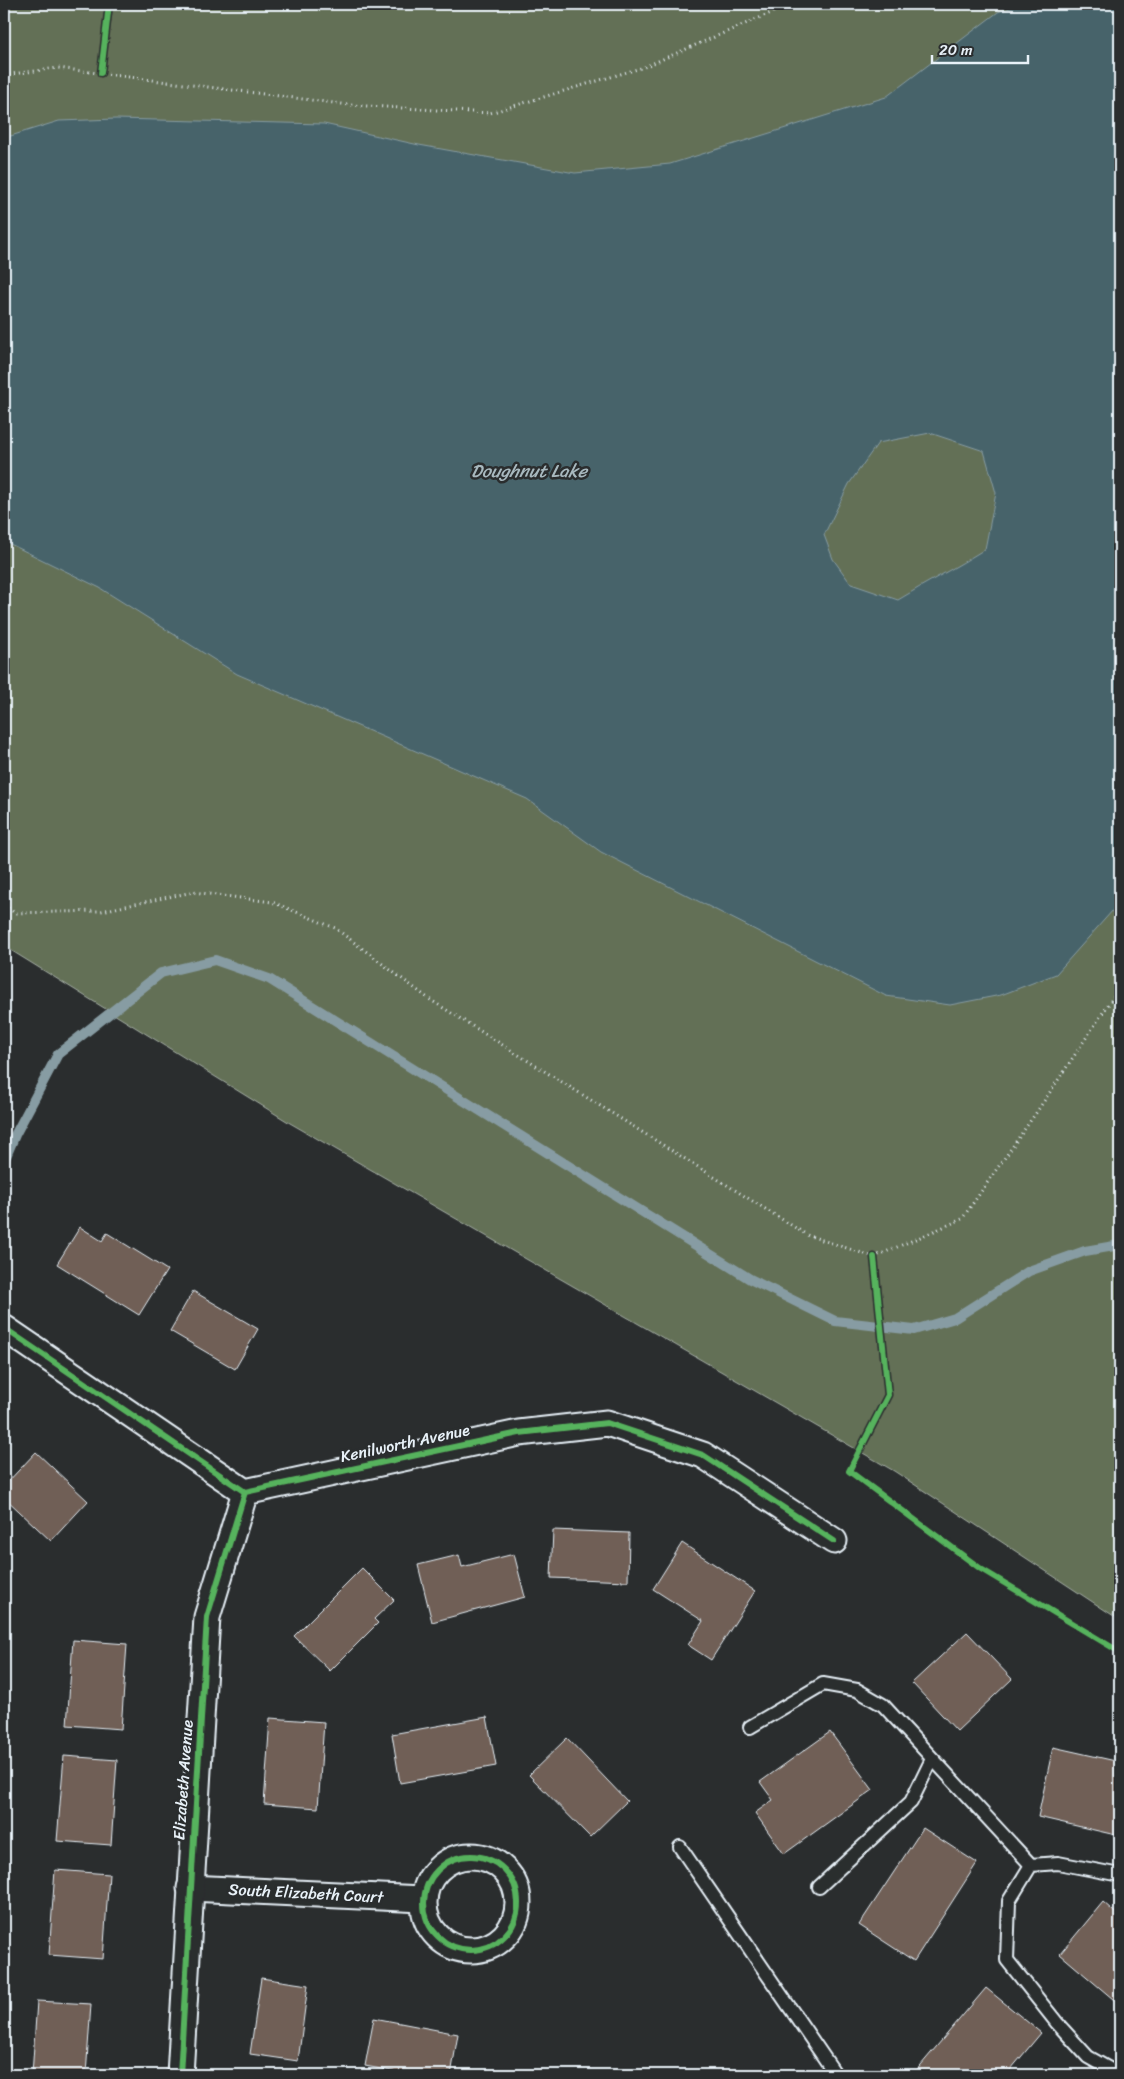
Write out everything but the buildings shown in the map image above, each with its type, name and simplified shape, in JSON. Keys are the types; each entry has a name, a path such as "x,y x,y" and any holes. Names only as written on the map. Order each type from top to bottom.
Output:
{"street":[{"path":"4,1328 245,1492"},
{"name":"Kenilworth Avenue","path":"245,1492 519,1433 607,1423 703,1455 834,1541"},
{"name":"Elizabeth Avenue","path":"180,2075 207,1617 245,1492"},
{"name":"South Elizabeth Court","path":"190,1888 423,1899"}],"lane":[{"path":"750,1727 823,1684 857,1690 883,1705 1032,1865"},
{"path":"819,1887 911,1802 932,1759"},
{"path":"680,1848 836,2075"},
{"path":"1032,1865 1058,1863 1120,1875"},
{"path":"1032,1865 1009,1901 1007,1960 1057,2023 1088,2057 1120,2075"}],"path":[{"path":"4,75 58,68 350,105 490,112 644,68 792,4"},
{"path":"101,73 102,63"},
{"path":"4,905 15,913 101,911 193,892 272,902 335,928 429,999 807,1235 874,1257 962,1219 1120,987"},
{"path":"874,1257 875,1265"}],"green space":[{"path":"4,4 1120,4 1120,1620 894,1471 290,1123 4,946"}],"water":[{"name":"Doughnut Lake","path":"1022,4 1120,4 1120,897 1113,910 1056,974 1001,995 950,1005 886,996 601,852 527,799 237,674 100,588 4,541 4,138 59,121 116,119 324,124 419,145 575,173 670,164 886,97 998,12","holes":["930,433 984,451 996,493 985,549 898,600 851,584 833,559 824,535 849,484 878,443"]}],"waterway":[{"path":"4,1161 15,1135 58,1054 161,973 215,960 269,979 750,1279 835,1321 914,1330 955,1318 1029,1271 1085,1251 1120,1245"}],"cycle path":[{"path":"101,73 109,4"},
{"path":"874,1257 888,1395 849,1471 981,1569 1120,1652"},
{"path":"4,1328 245,1492 519,1433 607,1423 703,1455 834,1541"},
{"path":"180,2075 207,1617 245,1492"},
{"path":"471,1856 489,1859 504,1870 515,1885 518,1903 515,1921 504,1936 489,1947 471,1950 453,1947 438,1936 427,1921 424,1903 427,1885 438,1870 453,1859 471,1856"}]}
